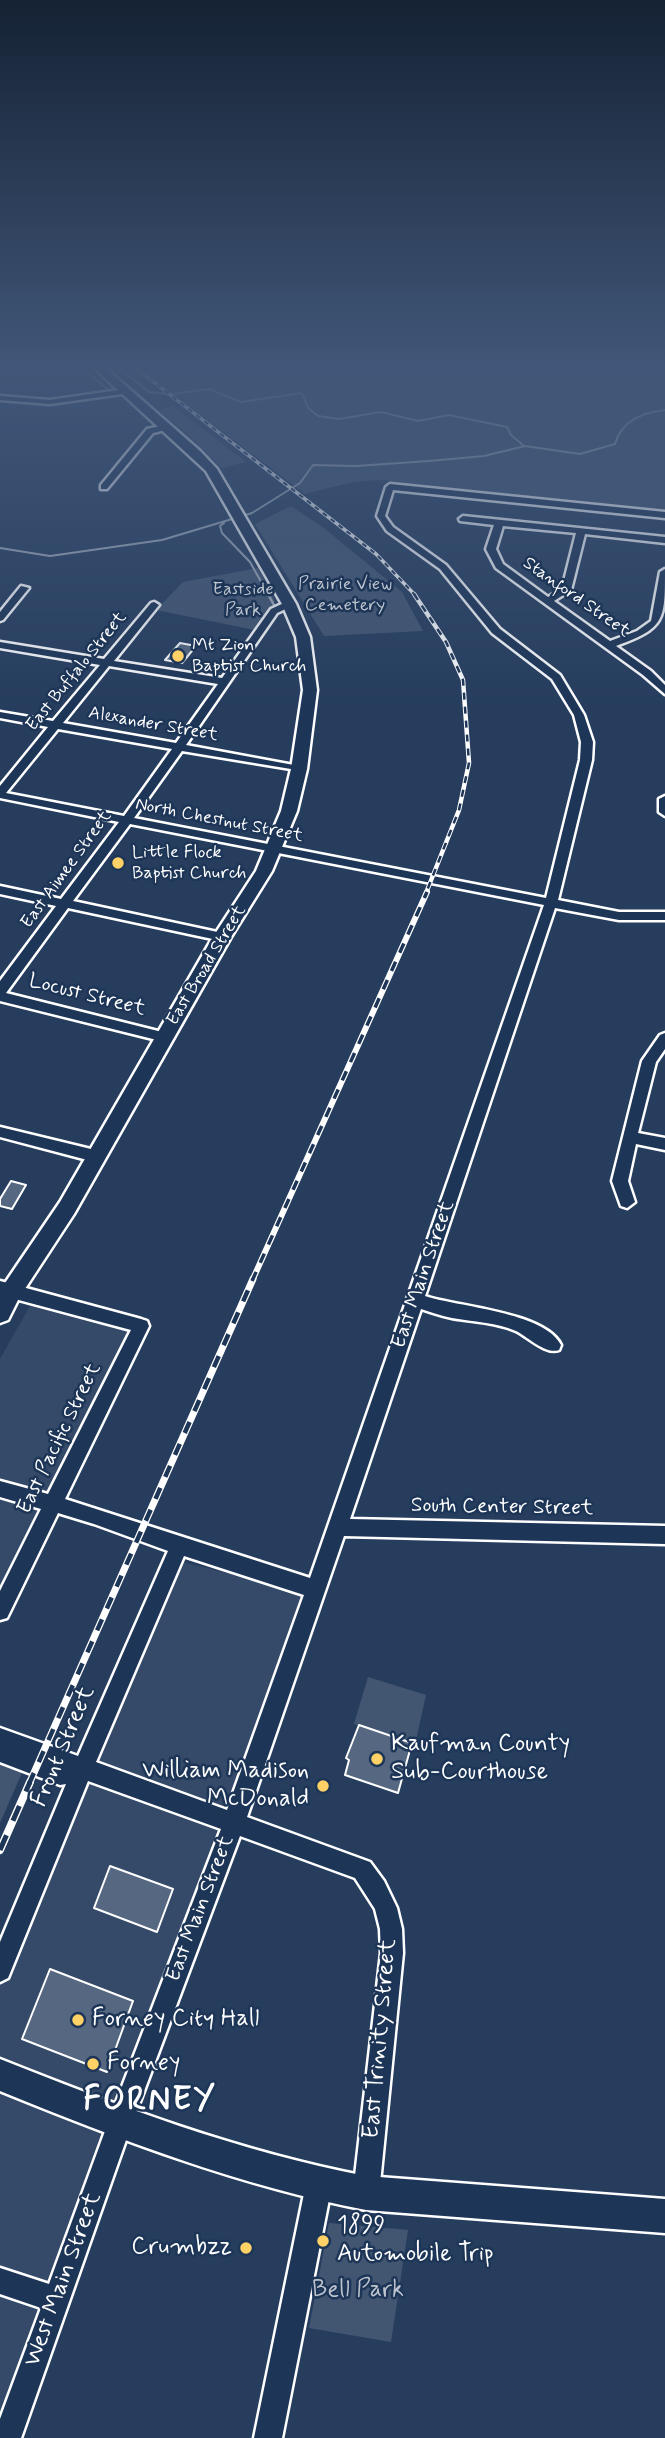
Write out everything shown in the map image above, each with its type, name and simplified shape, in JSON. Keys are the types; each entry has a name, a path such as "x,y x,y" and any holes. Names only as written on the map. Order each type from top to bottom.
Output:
{"main road":[{"name":"East Broad Street","path":"0,1314 6,1290 66,1208 274,850 289,811 299,769 310,690 303,636 289,604 217,480"},
{"path":"0,2076 120,2123 318,2184 366,2193 665,2216"}],"street":[{"path":"104,486 109,480"},
{"name":"East Main Street","path":"120,2123 233,1825 338,1527 551,902 586,760 587,743 579,715 556,677 496,631 443,567 390,529 381,516 390,486 665,515"},
{"path":"463,519 665,540"},
{"name":"Stanford Street","path":"499,523 491,549 507,574 648,673 665,691"},
{"path":"547,601 566,590 581,532"},
{"path":"610,645 652,628 658,620 665,572"},
{"path":"0,618 24,587"},
{"name":"East Aimee Street","path":"0,994 274,611 289,604"},
{"name":"East Buffalo Street","path":"0,794 154,605"},
{"path":"0,645 225,682"},
{"name":"Alexander Street","path":"0,715 299,769"},
{"name":"North Chestnut Street","path":"0,794 126,821 619,916 665,916"},
{"path":"665,799 665,812"},
{"path":"0,890 222,937"},
{"name":"Locust Street","path":"0,994 165,1037"},
{"path":"627,1202 620,1181 630,1137 649,1061 665,1038"},
{"path":"0,1132 95,1156"},
{"path":"630,1137 665,1144"},
{"name":"East Pacific Street","path":"0,1611 141,1326 6,1290"},
{"path":"415,1300 450,1311 503,1318 536,1333 553,1345"},
{"path":"0,1489 52,1505 63,1516 138,1535 162,1548 179,1546 316,1589"},
{"name":"South Center Street","path":"338,1527 665,1535"},
{"name":"Front Street","path":"0,1970 82,1770 179,1546"},
{"path":"0,1738 233,1825"},
{"path":"0,1752 60,1773 82,1770"},
{"name":"East Trinity Street","path":"233,1825 362,1870 377,1887 391,1921 392,1953 366,2193"},
{"name":"West Main Street","path":"7,2438 120,2123"},
{"path":"268,2438 318,2184"},
{"path":"0,2281 57,2300"}],"shaded area":[{"path":"31,1304 129,1332 0,1598 0,1359"},
{"path":"182,1562 304,1592 0,2425 0,1980"}],"green space":[{"path":"286,480 665,480 665,513 405,486 383,480 356,482 305,494"},
{"name":"Prairie View Cemetery","path":"291,506 324,528 402,592 423,631 324,636 255,524"},
{"name":"Eastside Park","path":"258,568 275,601 255,630 156,610 183,582"},
{"path":"368,1677 426,1695 416,1740 412,1743 354,1724"},
{"path":"0,1760 24,1768 0,1823"},
{"name":"Bell Park","path":"329,2223 408,2230 391,2342 309,2328"}],"building":[{"name":"Mt Zion Baptist Church","path":"180,643 196,646 182,663 165,660"},
{"path":"11,1181 26,1185 12,1209 0,1206 0,1199"},
{"name":"Kaufman County Sub-Courthouse","path":"359,1725 412,1743 398,1793 345,1775 349,1760 346,1758"},
{"path":"110,1866 173,1889 157,1932 94,1908"},
{"name":"Forney City Hall","path":"50,1969 133,2001 107,2072 22,2039"}],"waterway":[{"path":"0,548 50,556 162,540 252,513 302,480"},
{"path":"224,523 220,526 222,533 250,562 269,596"},
{"path":"268,594 275,607"}],"railway":[{"path":"280,480 376,554 416,596"},
{"path":"414,594 446,642 463,680 469,763 459,810 426,893"},
{"path":"252,1281 427,892"},
{"path":"29,1784 253,1279"},
{"path":"0,1850 30,1782"}],"place":[{"name":"Mt Zion Baptist Church","path":"178,656"},
{"name":"Little Flock Baptist Church","path":"118,863"},
{"name":"Kaufman County Sub-Courthouse","path":"377,1759"},
{"name":"William Madison McDonald","path":"323,1786"},
{"name":"Forney City Hall","path":"78,2020"},
{"name":"Forney","path":"93,2064"},
{"name":"1899 Automobile Trip","path":"323,2241"},
{"name":"Crumbzz","path":"246,2248"}],"district":[{"name":"FORNEY","path":"150,2102"}]}
